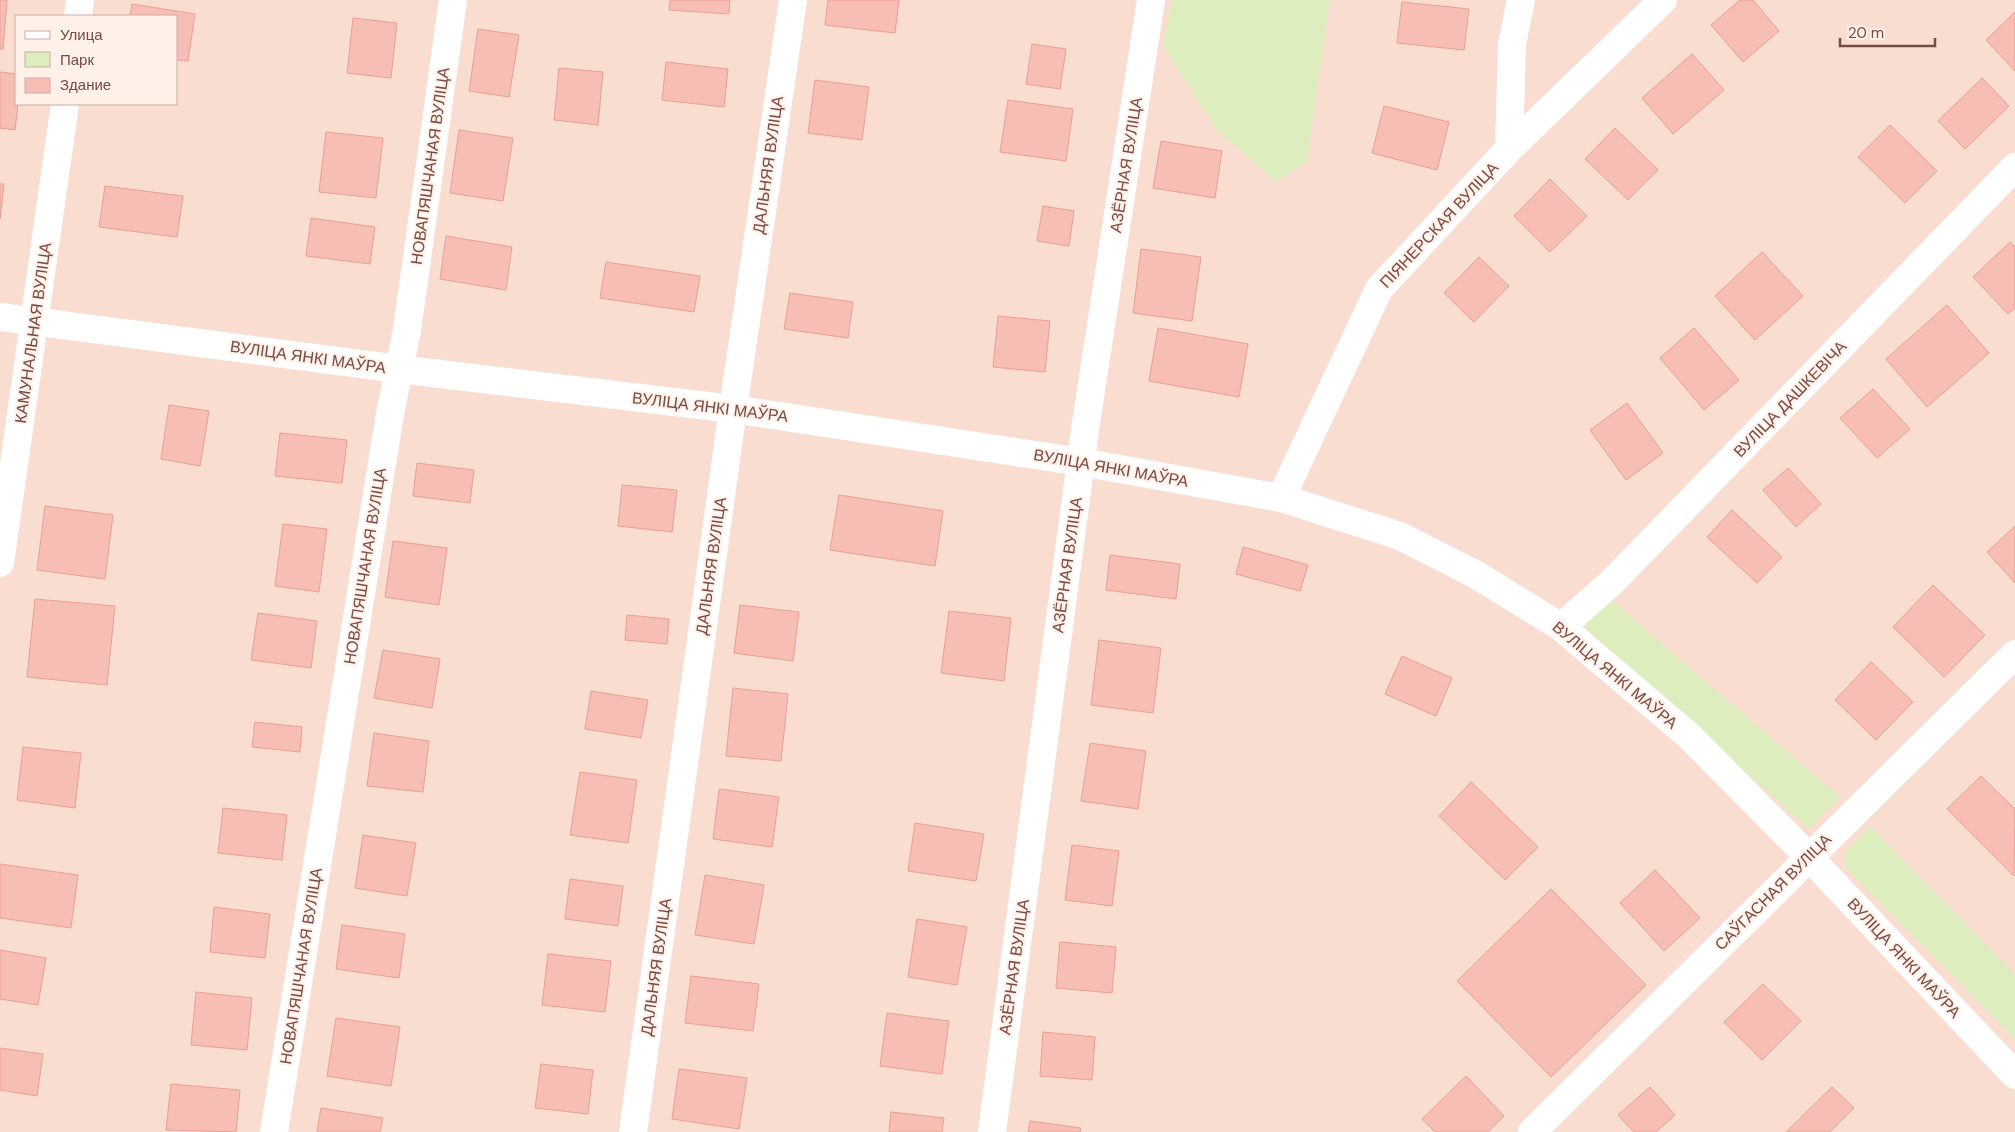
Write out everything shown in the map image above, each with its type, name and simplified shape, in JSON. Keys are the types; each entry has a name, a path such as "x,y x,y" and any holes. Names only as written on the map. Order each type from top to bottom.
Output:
{"street":[{"path":"78,15 80,0"},
{"name":"НОВАПЯШЧАНАЯ ВУЛІЦА","path":"274,1132 390,414 407,330 453,0"},
{"name":"ДАЛЬНЯЯ ВУЛІЦА","path":"633,1132 733,409 793,0"},
{"name":"АЗЁРНАЯ ВУЛІЦА","path":"992,1132 1081,462 1151,0"},
{"path":"1510,149 1512,44 1521,0"},
{"name":"ПІЯНЕРСКАЯ ВУЛІЦА","path":"1281,498 1379,289 1510,149 1663,0"},
{"name":"КАМУНАЛЬНАЯ ВУЛІЦА","path":"0,563 65,105"},
{"name":"ВУЛІЦА ДАШКЕВІЧА","path":"1561,627 1611,583 2015,167"},
{"name":"ВУЛІЦА ЯНКІ МАЎРА","path":"0,317 399,369 733,409 1081,462 1281,498 1400,536 1476,574 1561,627 1688,735 1809,857 2015,1075"},
{"name":"САЎГАСНАЯ ВУЛІЦА","path":"1532,1132 2015,654"}],"shaded area":[{"path":"0,0 2015,0 2015,1132 0,1132"}],"green space":[{"path":"1172,0 1330,0 1307,161 1276,182 1217,130 1163,46"},
{"path":"1612,601 1840,797 1809,829 1582,625"},
{"path":"1870,826 2015,974 2015,1039 1846,868 1846,851"}],"building":[{"path":"0,0 7,0 3,49 0,49"},
{"path":"670,0 730,0 729,14 669,10"},
{"path":"828,0 899,0 895,33 825,25"},
{"path":"1740,0 1753,0 1779,31 1743,62 1711,25"},
{"path":"1402,2 1469,9 1464,50 1397,43"},
{"path":"132,4 195,14 188,61 178,60 178,15 130,15"},
{"path":"2015,12 2015,71 1986,40"},
{"path":"353,18 397,23 391,78 347,73"},
{"path":"478,29 519,35 509,97 469,91"},
{"path":"1032,44 1066,49 1060,89 1026,84"},
{"path":"1692,54 1724,90 1673,134 1642,98"},
{"path":"666,62 728,69 724,107 662,100"},
{"path":"559,68 603,72 598,125 554,120"},
{"path":"0,72 15,74 15,105 18,105 15,130 0,128"},
{"path":"1982,78 2009,106 1965,149 1938,121"},
{"path":"815,80 869,87 862,140 808,133"},
{"path":"1008,100 1073,109 1066,161 1000,152"},
{"path":"1384,106 1449,122 1437,170 1372,153"},
{"path":"1890,125 1937,171 1905,203 1858,157"},
{"path":"1615,128 1658,170 1628,200 1585,159"},
{"path":"459,130 513,138 503,201 450,193"},
{"path":"326,132 383,138 376,198 319,192"},
{"path":"1161,141 1222,151 1215,198 1153,188"},
{"path":"1550,179 1587,216 1550,252 1514,216"},
{"path":"0,184 4,184 0,219"},
{"path":"105,186 183,196 177,237 99,227"},
{"path":"1043,206 1074,211 1069,246 1037,241"},
{"path":"311,218 375,227 370,264 306,256"},
{"path":"446,236 512,247 506,290 440,279"},
{"path":"2010,242 2015,247 2015,308 2008,314 1973,277"},
{"path":"1141,249 1201,257 1192,321 1133,313"},
{"path":"1762,252 1803,296 1755,340 1715,296"},
{"path":"1479,257 1509,286 1474,322 1444,293"},
{"path":"606,262 700,276 694,312 600,298"},
{"path":"790,293 853,302 848,338 784,329"},
{"path":"1947,305 1989,353 1927,407 1886,359"},
{"path":"998,316 1050,321 1045,372 993,367"},
{"path":"1158,328 1248,344 1239,397 1149,381"},
{"path":"1694,328 1739,380 1704,410 1660,358"},
{"path":"1873,389 1910,429 1877,458 1840,418"},
{"path":"1627,403 1663,453 1626,480 1590,430"},
{"path":"169,405 209,411 200,466 161,459"},
{"path":"280,433 347,440 342,483 275,476"},
{"path":"417,463 474,470 470,503 413,496"},
{"path":"1788,468 1821,504 1796,527 1763,490"},
{"path":"622,485 677,490 672,532 618,526"},
{"path":"839,495 943,511 935,566 830,550"},
{"path":"45,506 113,515 105,579 37,570"},
{"path":"1732,510 1782,557 1757,583 1707,537"},
{"path":"283,524 327,529 319,592 275,586"},
{"path":"2015,526 2015,583 1987,552"},
{"path":"393,541 447,548 439,605 385,597"},
{"path":"1243,547 1308,565 1300,591 1236,574"},
{"path":"1110,555 1180,564 1176,599 1106,590"},
{"path":"1933,585 1985,635 1944,677 1893,627"},
{"path":"35,599 115,606 107,685 27,677"},
{"path":"740,605 799,612 793,661 734,653"},
{"path":"949,611 1011,618 1004,681 941,673"},
{"path":"258,613 317,621 311,668 251,660"},
{"path":"627,615 669,619 667,644 625,640"},
{"path":"1099,640 1161,648 1153,713 1091,705"},
{"path":"383,650 440,659 432,708 374,698"},
{"path":"1402,656 1452,678 1436,716 1385,694"},
{"path":"1871,662 1913,702 1876,740 1835,700"},
{"path":"733,688 788,694 781,761 726,756"},
{"path":"591,691 648,700 641,738 585,729"},
{"path":"255,722 302,727 300,752 252,747"},
{"path":"374,733 429,741 423,792 367,786"},
{"path":"1090,743 1146,751 1138,809 1081,801"},
{"path":"23,747 81,753 75,808 17,800"},
{"path":"580,772 637,780 628,843 570,835"},
{"path":"1981,776 2015,809 2014,876 1947,809"},
{"path":"1471,782 1538,847 1505,880 1439,816"},
{"path":"719,789 779,797 772,847 713,839"},
{"path":"223,808 287,815 282,860 218,853"},
{"path":"915,823 984,834 976,881 908,871"},
{"path":"363,835 416,843 407,896 355,888"},
{"path":"1072,845 1119,851 1112,906 1065,900"},
{"path":"0,864 78,875 71,928 0,918"},
{"path":"1655,870 1700,918 1664,951 1620,903"},
{"path":"705,875 764,885 754,944 695,935"},
{"path":"570,879 623,886 618,926 565,919"},
{"path":"1551,889 1646,985 1551,1077 1457,981"},
{"path":"214,907 270,914 265,958 210,952"},
{"path":"917,919 967,927 957,985 908,977"},
{"path":"342,925 405,934 399,978 336,969"},
{"path":"1060,942 1116,947 1112,993 1056,988"},
{"path":"0,950 46,958 38,1005 0,999"},
{"path":"548,954 611,961 605,1012 542,1005"},
{"path":"691,976 759,984 753,1031 685,1023"},
{"path":"1763,984 1801,1021 1762,1060 1724,1022"},
{"path":"196,992 252,998 247,1050 191,1045"},
{"path":"887,1013 949,1021 942,1074 880,1066"},
{"path":"336,1018 400,1027 391,1086 327,1076"},
{"path":"1043,1032 1095,1037 1092,1080 1040,1076"},
{"path":"0,1048 43,1054 37,1096 0,1090"},
{"path":"541,1064 593,1070 588,1114 535,1108"},
{"path":"679,1069 747,1078 739,1129 672,1119"},
{"path":"1466,1076 1504,1116 1488,1132 1435,1132 1422,1119"},
{"path":"171,1084 240,1090 236,1132 166,1130"},
{"path":"1650,1087 1675,1115 1656,1132 1634,1132 1618,1115"},
{"path":"1832,1087 1854,1108 1830,1132 1786,1132"},
{"path":"321,1108 383,1118 380,1132 317,1132"},
{"path":"891,1112 944,1118 942,1132 889,1132"},
{"path":"1030,1121 1081,1128 1080,1132 1028,1132"}]}
